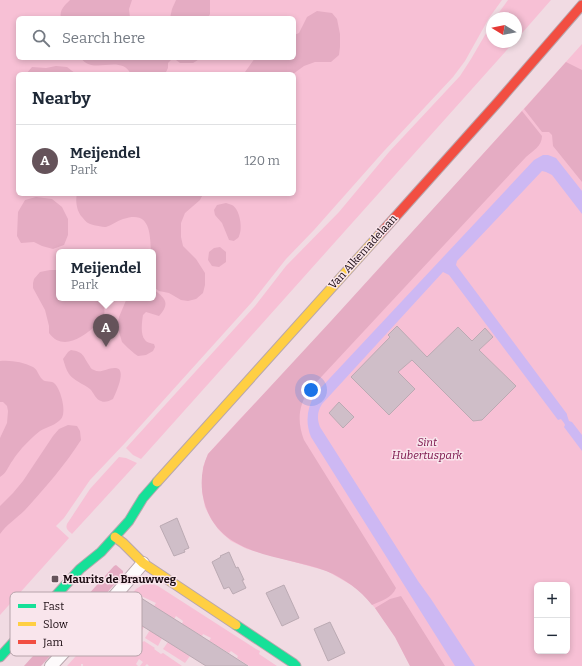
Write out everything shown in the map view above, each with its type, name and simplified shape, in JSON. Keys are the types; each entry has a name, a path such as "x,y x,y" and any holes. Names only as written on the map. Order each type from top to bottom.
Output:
{"main road":[{"name":"Van Alkemadelaan","path":"58,592 80,568 101,552 115,537 129,521 143,498 498,102 582,5"},
{"name":"Van Alkemadelaan","path":"126,510 143,498"},
{"path":"115,537 143,563 296,666"},
{"name":"Van Alkemadelaan","path":"80,568 90,550"},
{"name":"Van Alkemadelaan","path":"0,657 10,646"}],"street":[{"path":"118,592 143,563"},
{"path":"51,666 60,656"}],"green space":[{"path":"0,0 502,0 493,12 486,12 486,23 465,61 453,77 286,259 252,302 90,480 64,518 56,526 69,538 21,592 10,592 10,604 0,615"},
{"path":"508,0 551,0 522,33 522,12 499,12"},
{"path":"486,33 486,48 509,48 141,459 133,455 126,448 255,306 286,266 339,212 389,152 460,76"},
{"name":"Sint Hubertuspark","path":"582,44 582,666 410,666 395,637 375,608 361,592 353,586 327,571 247,549 231,541 224,535 211,519 205,507 202,492 203,467 208,454 285,372"},
{"path":"119,457 126,458 137,463 72,534 67,529 67,524 90,489"},
{"path":"150,583 158,586 260,651 259,654 277,666 249,666 237,658 238,656 231,651 229,653 209,641 211,638 203,634 202,636 182,624 183,621 176,616 174,619 154,606 156,603 142,596 142,592 133,592 144,584"},
{"path":"150,630 162,638 158,646 145,638"},
{"path":"142,641 144,641 161,654 163,653 182,666 149,666 147,664 145,666 140,666 143,662 139,659 136,664 138,666 83,666 83,664 81,664 81,666 67,666 76,656 142,656"},
{"path":"168,642 190,656 185,663 163,649"}],"shaded area":[{"path":"70,0 132,0 129,9 130,16 61,16 64,6"},
{"path":"176,0 210,0 209,16 170,16"},
{"path":"317,11 332,13 337,19 340,34 339,55 331,62 315,62 304,66 296,72 245,72 254,60 296,60 296,34 299,33 307,17"},
{"path":"83,60 171,60 168,63 166,72 129,72 120,65 92,65"},
{"path":"176,60 198,60 193,63 180,63"},
{"path":"566,62 582,70 582,182 553,146 552,135 549,132 542,132 524,109"},
{"path":"56,66 67,67 73,72 28,72 32,67 46,68"},
{"path":"522,111 542,136 542,140 539,145 526,157 310,389 301,407 300,427 304,440 396,588 392,594 386,599 372,605 351,585 333,574 309,565 254,551 238,544 223,534 212,520 204,501 202,477 208,454"},
{"path":"543,155 556,158 582,191 582,214 552,175 542,171 457,261 456,265 567,414 569,421 572,422 582,435 582,451 564,427 565,425 561,419 558,420 449,275 443,272 322,404 318,413 320,427 418,581 475,666 455,666 311,437 308,426 308,415 310,405 315,394 534,160"},
{"path":"202,196 200,200 185,213 181,223 181,237 183,246 196,259 205,273 203,293 196,299 188,301 181,300 169,293 159,291 156,289 156,249 151,249 149,230 143,220 132,217 106,227 90,224 80,215 76,203 76,197"},
{"path":"36,197 52,199 62,207 68,219 68,235 64,245 53,249 34,242 21,243 17,236 18,212 25,200"},
{"path":"226,203 235,207 240,219 240,233 234,241 229,240 222,223 215,215 214,210 217,205"},
{"path":"220,247 226,252 226,262 219,267 212,266 208,260 209,252 214,248"},
{"path":"56,270 56,301 100,301 104,308 103,319 84,335 72,341 60,341 54,338 49,333 45,310 33,288 34,279 40,272"},
{"path":"156,291 161,295 166,304 159,316 146,312 143,315 143,338 147,342 154,344 155,347 153,351 146,355 138,356 122,342 119,332 119,317 126,301 156,301"},
{"path":"71,350 81,353 93,370 99,371 113,368 119,369 121,372 120,382 113,399 102,402 96,398 90,389 76,381 71,376 67,371 63,359"},
{"path":"0,361 17,362 29,365 36,370 43,380 54,383 61,396 63,416 59,421 40,431 28,441 4,474 0,477 0,438 7,423 8,411 7,406 3,402 0,402"},
{"path":"68,425 77,426 80,431 81,440 47,485 25,510 0,534 0,506 23,481 53,436 59,429"},
{"path":"116,565 123,571 123,573 108,592 91,592"},
{"path":"401,596 445,666 410,666 395,637 375,608 390,599"},
{"path":"33,656 50,656 41,666 24,666"}],"building":[{"path":"397,326 427,357 458,327 472,341 485,328 493,337 479,350 516,386 482,420 473,421 412,360 398,372 415,389 389,415 351,377 390,337 388,335"},
{"path":"339,402 354,417 343,428 329,413"},
{"path":"177,518 189,548 184,550 185,552 174,556 160,526"},
{"path":"229,552 236,568 238,567 246,588 233,594 229,587 224,589 212,562"},
{"path":"284,585 299,618 282,626 266,593"},
{"path":"142,599 248,666 206,666 142,626"},
{"path":"330,622 345,653 328,661 314,629"}],"traffic: fast":[{"path":"59,592 80,569 101,552 129,521 143,498 157,482"},
{"path":"236,625 296,666"},
{"path":"0,657 10,646"}],"traffic: slow":[{"path":"157,482 380,234"},
{"path":"115,537 143,563 236,625"}],"traffic: jam":[{"path":"380,234 582,5"}],"place":[{"name":"Meijendel","path":"106,347"},
{"name":"Maurits de Brauwweg","path":"55,579"}]}
